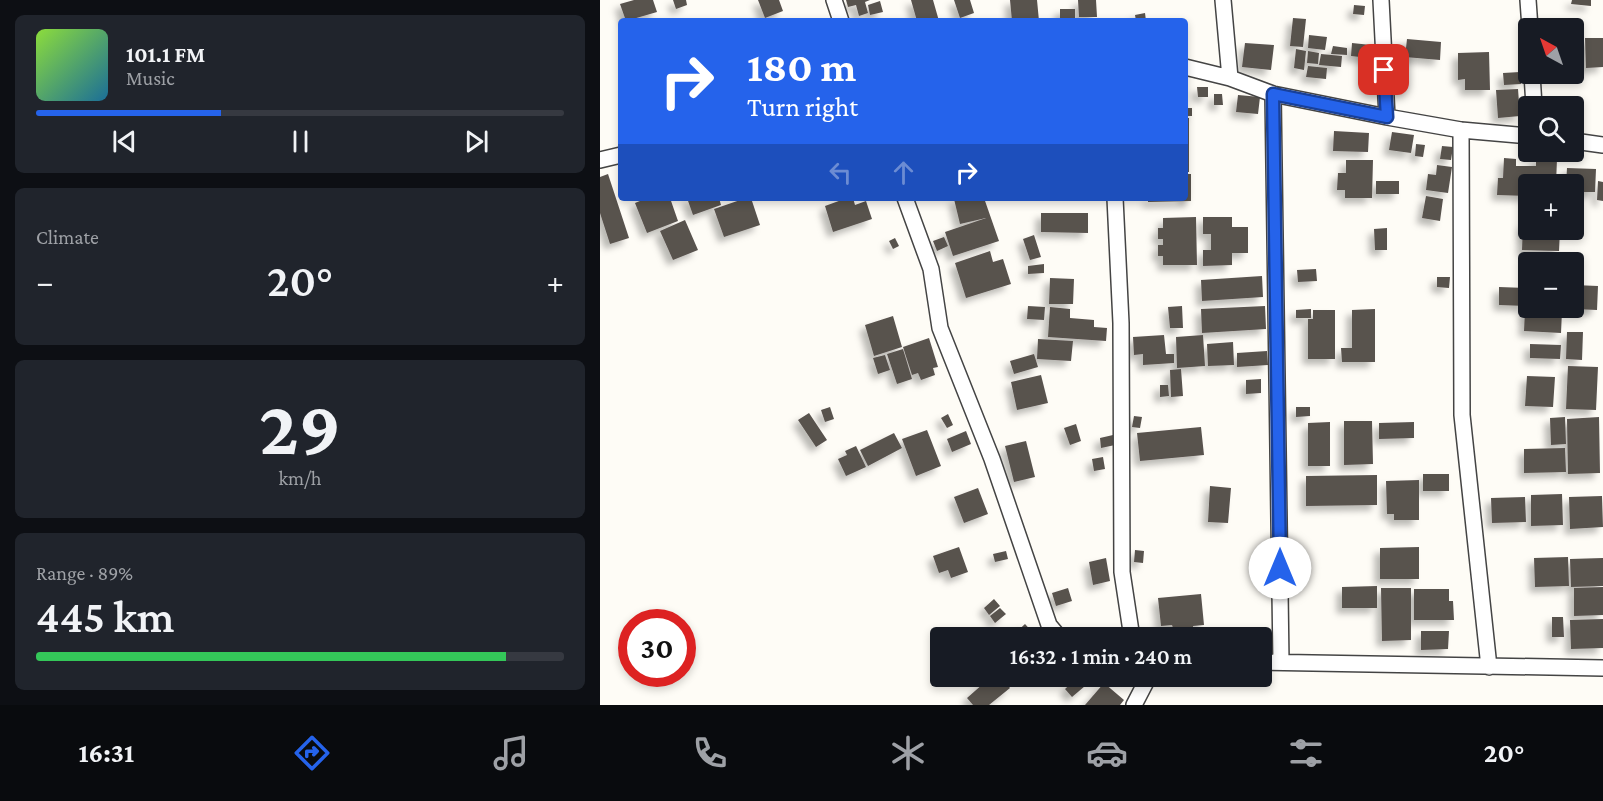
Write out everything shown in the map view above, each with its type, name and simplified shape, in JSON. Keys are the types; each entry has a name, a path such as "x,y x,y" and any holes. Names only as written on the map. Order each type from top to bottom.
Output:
{"street":[{"path":"834,0 841,18"},
{"path":"1223,0 1230,78"},
{"path":"1381,0 1387,117"},
{"path":"1528,0 1529,18"},
{"path":"1188,68 1230,78 1273,94 1461,130 1518,135"},
{"path":"1273,94 1281,662"},
{"path":"1461,130 1462,415 1489,667"},
{"path":"1584,142 1603,145"},
{"path":"600,160 618,156"},
{"path":"906,201 931,269 940,328 992,459 1051,627"},
{"path":"1115,201 1121,323 1122,573 1130,627"},
{"path":"1272,662 1603,668"},
{"path":"1134,705 1143,687"}],"building":[{"path":"634,0 653,0 657,12 636,18 625,18 620,4"},
{"path":"673,0 686,0 687,5 676,9"},
{"path":"758,0 779,0 783,11 765,18"},
{"path":"846,0 870,0 865,2 868,13 859,16 856,5 848,7"},
{"path":"911,0 933,0 938,18 916,18"},
{"path":"954,0 970,0 974,13 960,18"},
{"path":"1010,0 1037,0 1039,18 1012,18"},
{"path":"1078,0 1096,0 1097,17 1079,17"},
{"path":"1572,0 1591,0 1591,6 1571,4"},
{"path":"880,1 883,12 870,15 868,5"},
{"path":"1354,5 1365,6 1364,15 1353,14"},
{"path":"1060,9 1075,9 1075,18 1060,18"},
{"path":"1145,13 1146,18 1136,18 1135,15"},
{"path":"1293,18 1306,19 1303,47 1290,46"},
{"path":"1309,35 1327,37 1325,50 1308,48"},
{"path":"1585,38 1603,38 1603,67 1586,68"},
{"path":"1407,39 1441,42 1440,60 1405,57"},
{"path":"1245,43 1274,45 1271,70 1242,67"},
{"path":"1352,43 1371,45 1369,58 1351,56"},
{"path":"1333,46 1347,48 1347,55 1331,54"},
{"path":"1296,49 1306,51 1304,70 1294,68"},
{"path":"1308,51 1319,53 1318,64 1307,63"},
{"path":"1489,52 1490,90 1465,90 1465,79 1458,80 1458,53"},
{"path":"1321,54 1342,56 1341,67 1319,65"},
{"path":"1308,66 1327,68 1326,79 1306,77"},
{"path":"1518,72 1518,84 1521,84 1504,85 1503,73"},
{"path":"1197,87 1208,87 1208,97 1198,97"},
{"path":"1518,89 1518,116 1498,118 1496,90"},
{"path":"1214,94 1222,94 1223,105 1214,105"},
{"path":"1238,95 1260,97 1258,114 1236,112"},
{"path":"1188,108 1192,108 1192,116 1188,116"},
{"path":"1188,118 1189,118 1188,172"},
{"path":"1334,131 1369,133 1368,152 1333,151"},
{"path":"1392,132 1414,135 1411,153 1389,150"},
{"path":"1416,144 1425,145 1423,157 1415,156"},
{"path":"1442,146 1453,147 1451,160 1440,159"},
{"path":"1504,158 1516,159 1516,166 1536,166 1536,162 1557,162 1556,174 1518,174 1518,196 1497,195 1498,178 1503,178"},
{"path":"1346,160 1373,160 1372,198 1345,198 1345,190 1337,190 1338,173 1346,173"},
{"path":"1437,165 1452,167 1448,193 1426,190 1428,174 1436,175"},
{"path":"1567,168 1596,169 1595,192 1584,192 1584,174 1567,174"},
{"path":"608,174 629,238 610,244 600,213 600,177"},
{"path":"1188,174 1191,174 1191,201 1148,202 1188,201"},
{"path":"1376,181 1399,181 1399,194 1376,194"},
{"path":"1598,181 1603,182 1603,201 1597,200"},
{"path":"1426,196 1443,199 1440,221 1422,218"},
{"path":"671,201 678,221 647,233 635,203"},
{"path":"688,201 720,201 721,205 693,215"},
{"path":"737,201 752,201 760,225 724,237 714,209"},
{"path":"839,201 854,201 855,205 866,201 872,219 833,232 825,206"},
{"path":"954,201 985,201 999,241 953,256 945,232 986,218 960,224"},
{"path":"1041,213 1088,213 1088,233 1041,232"},
{"path":"1196,217 1197,265 1163,265 1163,256 1158,256 1158,245 1163,245 1163,239 1158,239 1158,228 1163,228 1163,218"},
{"path":"1203,217 1232,217 1232,227 1248,227 1248,253 1232,253 1232,265 1203,266 1203,250 1211,250 1211,234 1203,234"},
{"path":"685,220 698,250 673,260 660,231"},
{"path":"1387,228 1387,250 1375,250 1374,229"},
{"path":"1034,235 1041,257 1030,260 1023,239"},
{"path":"944,237 948,246 937,251 933,241"},
{"path":"895,238 899,246 893,249 889,241"},
{"path":"1522,240 1560,240 1559,251 1522,250"},
{"path":"990,251 993,262 1003,259 1011,284 966,298 955,263"},
{"path":"1044,264 1044,273 1028,274 1028,266"},
{"path":"1316,269 1317,281 1298,282 1297,270"},
{"path":"1262,276 1263,297 1202,301 1201,280"},
{"path":"1437,277 1450,277 1449,288 1437,287"},
{"path":"1050,278 1074,279 1073,304 1049,304"},
{"path":"1584,285 1598,286 1597,310 1584,309"},
{"path":"1499,287 1518,288 1518,306 1499,305"},
{"path":"1028,306 1045,307 1044,320 1027,319"},
{"path":"1182,306 1183,328 1170,328 1168,307"},
{"path":"1265,306 1266,329 1202,333 1201,309"},
{"path":"1050,307 1070,309 1070,318 1094,320 1094,327 1107,328 1106,341 1048,337"},
{"path":"1311,309 1311,318 1296,318 1296,310"},
{"path":"1375,309 1375,362 1342,362 1341,348 1352,348 1352,310"},
{"path":"1313,310 1335,310 1335,359 1308,359 1308,319 1313,319"},
{"path":"893,316 902,347 874,356 865,325"},
{"path":"1525,318 1562,318 1561,333 1524,331"},
{"path":"1567,332 1583,332 1582,360 1566,359"},
{"path":"1164,335 1166,354 1174,354 1174,363 1143,365 1143,354 1134,355 1133,337"},
{"path":"1203,335 1205,366 1177,368 1176,337"},
{"path":"929,338 938,367 933,368 935,375 921,380 918,373 912,375 903,347"},
{"path":"1038,339 1073,341 1071,361 1037,359"},
{"path":"1233,342 1234,365 1208,366 1207,344"},
{"path":"1530,344 1561,345 1560,359 1530,358"},
{"path":"903,349 912,379 897,384 887,354"},
{"path":"1267,351 1268,365 1237,367 1237,353"},
{"path":"1034,354 1038,367 1014,374 1010,361"},
{"path":"885,355 890,370 878,374 873,358"},
{"path":"1568,366 1598,367 1596,410 1566,409"},
{"path":"1181,369 1183,396 1171,397 1170,370"},
{"path":"1041,375 1048,403 1017,410 1011,382"},
{"path":"1527,376 1555,377 1553,407 1525,406"},
{"path":"1261,379 1261,393 1246,394 1246,380"},
{"path":"1160,385 1168,385 1169,396 1160,397"},
{"path":"830,407 834,419 825,422 821,410"},
{"path":"1296,407 1310,407 1310,416 1296,417"},
{"path":"809,413 827,440 816,447 798,420"},
{"path":"948,414 953,425 947,428 941,418"},
{"path":"1134,416 1142,417 1140,428 1132,427"},
{"path":"1565,417 1566,444 1551,445 1550,418"},
{"path":"1599,417 1600,473 1568,474 1567,419"},
{"path":"1344,421 1372,421 1373,464 1344,465"},
{"path":"1330,422 1330,466 1308,466 1308,423"},
{"path":"1414,422 1414,438 1379,439 1379,423"},
{"path":"1076,424 1081,441 1070,445 1064,428"},
{"path":"1201,427 1204,455 1140,461 1137,433"},
{"path":"927,430 941,466 916,476 902,439"},
{"path":"966,431 971,444 952,452 947,439"},
{"path":"894,433 902,448 868,466 860,450"},
{"path":"1113,435 1115,445 1101,448 1100,438"},
{"path":"1026,441 1035,477 1014,482 1005,446"},
{"path":"856,446 866,467 846,476 838,459 847,455 845,451"},
{"path":"1565,448 1566,472 1524,473 1524,449"},
{"path":"1103,457 1105,469 1094,471 1092,459"},
{"path":"1423,474 1449,474 1449,491 1423,491"},
{"path":"1377,475 1377,505 1306,506 1306,476"},
{"path":"1419,480 1419,520 1394,520 1394,514 1387,514 1386,481"},
{"path":"1210,486 1231,488 1228,523 1208,522"},
{"path":"978,488 988,514 964,523 954,497"},
{"path":"1562,494 1563,525 1531,526 1531,495"},
{"path":"1602,496 1603,527 1570,529 1569,497"},
{"path":"1525,497 1526,522 1492,523 1491,498"},
{"path":"1273,546 1276,547 1276,557 1269,558 1266,557 1265,550 1266,547"},
{"path":"959,547 968,572 951,578 948,570 939,573 933,556"},
{"path":"1419,547 1419,579 1380,579 1380,548"},
{"path":"1135,550 1144,551 1143,563 1134,562"},
{"path":"1006,551 1008,559 995,562 993,554"},
{"path":"1568,557 1569,586 1535,587 1534,558"},
{"path":"1106,558 1110,581 1093,585 1089,562"},
{"path":"1603,558 1603,586 1571,587 1570,559"},
{"path":"1377,586 1377,608 1342,608 1342,587"},
{"path":"1603,587 1603,615 1574,616 1574,588"},
{"path":"1068,588 1072,601 1056,606 1052,593"},
{"path":"1381,588 1411,588 1411,640 1382,641"},
{"path":"1414,589 1449,589 1449,601 1453,601 1454,620 1414,620"},
{"path":"1201,594 1204,625 1161,626 1158,598"},
{"path":"994,599 1000,606 989,615 984,608"},
{"path":"1000,608 1006,614 995,623 990,616"},
{"path":"1552,617 1563,617 1564,637 1552,637"},
{"path":"1603,619 1603,648 1571,649 1570,620"},
{"path":"1421,631 1449,631 1448,649 1421,650"},
{"path":"980,687 1010,688 989,705 973,705 967,698"},
{"path":"1067,687 1084,687 1072,697 1065,689"},
{"path":"1101,687 1109,687 1124,700 1120,705 1085,705"}],"route":[{"path":"1280,568 1273,94 1387,117 1384,70"}]}
